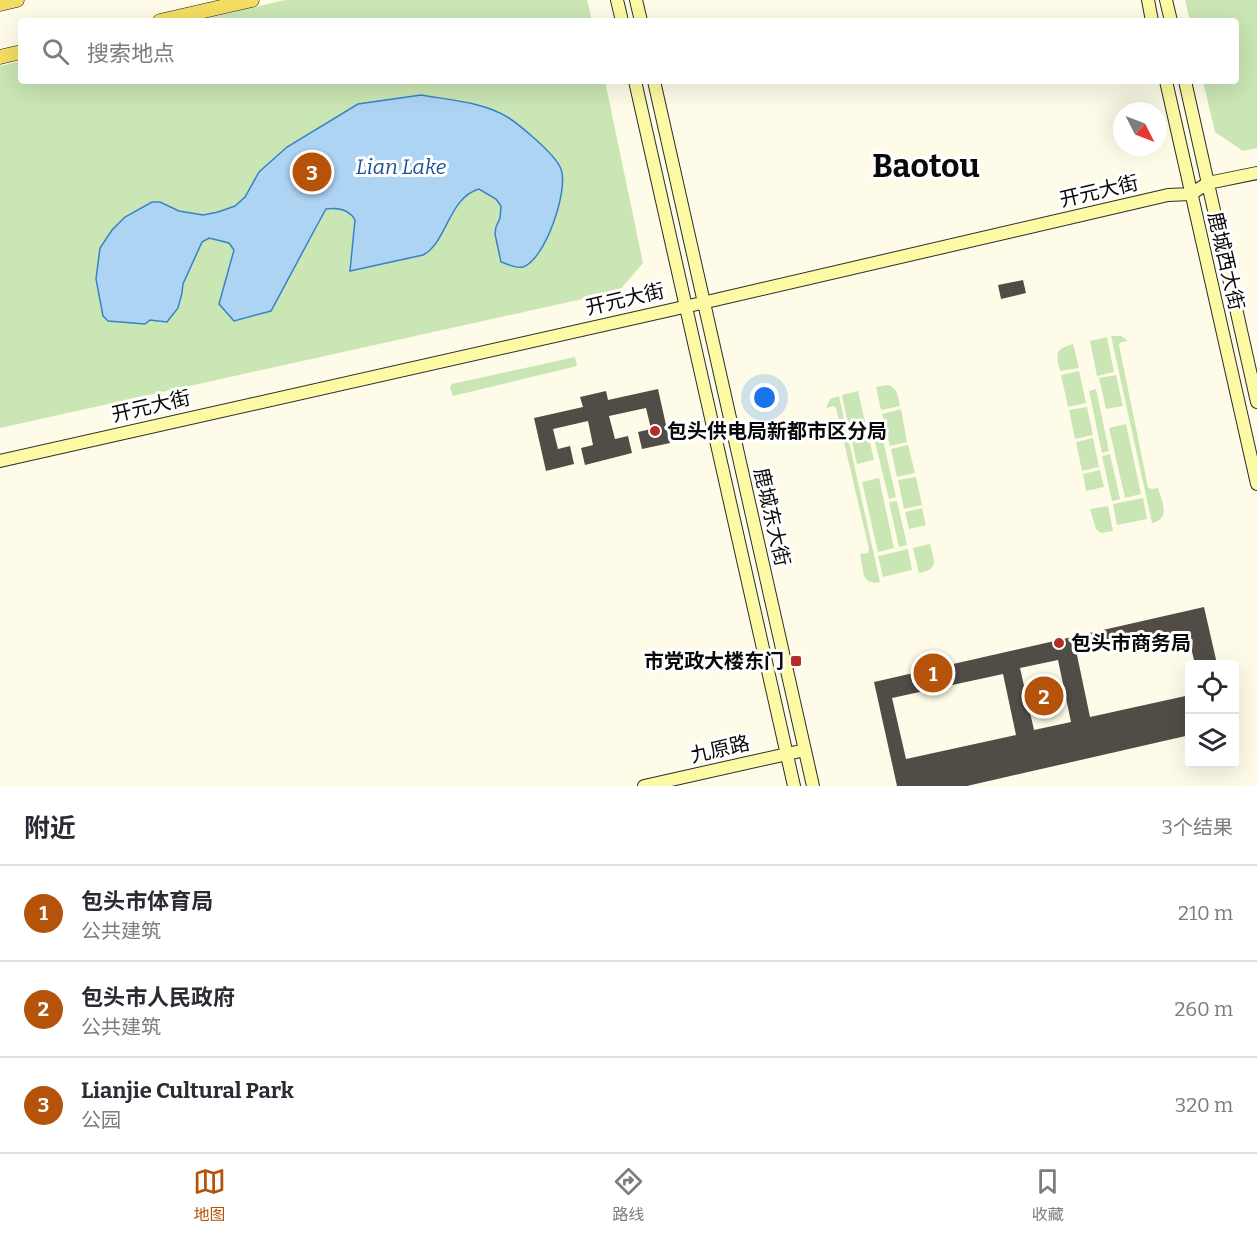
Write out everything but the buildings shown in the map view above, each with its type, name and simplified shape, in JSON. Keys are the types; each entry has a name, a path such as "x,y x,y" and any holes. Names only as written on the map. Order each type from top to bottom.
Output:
{"main road":[{"path":"0,4 17,0"},
{"path":"173,18 252,0"},
{"path":"617,0 621,18"},
{"path":"636,0 640,18"},
{"path":"1148,0 1151,18"},
{"path":"1166,0 1170,18"},
{"path":"0,57 18,53"},
{"name":"鹿城东大街","path":"636,84 794,786"},
{"name":"鹿城东大街","path":"655,84 813,786"},
{"name":"鹿城西大街","path":"1167,84 1257,484"},
{"name":"鹿城西大街","path":"1186,84 1257,402"},
{"name":"开元大街","path":"0,460 1168,195 1191,194 1208,183 1257,173"},
{"name":"九原路","path":"644,786 805,750"}],"green space":[{"path":"285,0 587,0 591,18 209,18"},
{"path":"1185,0 1257,0 1257,148 1243,151 1215,132 1204,84 1239,84 1239,18 1189,18"},
{"path":"18,62 18,84 606,84 643,263 619,291 0,428 0,66"},
{"path":"1111,336 1121,336 1128,341 1121,342 1119,345 1148,487 1158,488 1164,509 1162,518 1152,523"},
{"path":"1107,337 1114,372 1097,376 1090,341"},
{"path":"1073,344 1079,368 1060,371 1059,350"},
{"path":"575,357 577,366 453,396 450,388 452,384"},
{"path":"1079,371 1086,403 1068,407 1061,375"},
{"path":"1116,375 1123,406 1106,409 1099,378"},
{"path":"887,385 895,390 900,406 881,410 876,387"},
{"path":"1096,389 1109,451 1102,453 1089,391"},
{"path":"858,391 866,426 849,430 842,395"},
{"path":"839,396 880,582 868,581 864,576 860,554 868,553 869,549 836,408 834,406 826,408 830,399"},
{"path":"1087,407 1093,435 1075,439 1069,410"},
{"path":"901,409 907,442 890,446 882,414"},
{"path":"1126,424 1141,494 1125,498 1109,428"},
{"path":"867,429 874,460 857,464 850,433"},
{"path":"882,436 896,497 889,499 874,438"},
{"path":"1093,438 1099,467 1082,471 1076,442"},
{"path":"908,445 915,473 897,477 891,449"},
{"path":"1110,454 1120,499 1112,501 1102,456"},
{"path":"1100,470 1104,487 1086,491 1083,474"},
{"path":"916,477 922,505 904,509 898,480"},
{"path":"879,478 894,548 878,552 862,482"},
{"path":"1143,498 1147,519 1117,525 1113,504"},
{"path":"897,501 907,545 899,547 889,502"},
{"path":"1108,506 1113,531 1101,533 1096,529 1090,509"},
{"path":"922,508 926,525 909,529 905,512"},
{"path":"930,544 934,560 933,566 919,573 913,548"},
{"path":"908,549 912,570 883,577 878,556"}],"water":[{"name":"Lian Lake","path":"421,95 466,102 499,113 512,120 534,138 559,165 563,179 558,207 547,238 531,262 523,267 515,267 501,262 495,234 501,206 496,199 479,189 461,201 438,241 423,255 350,271 355,220 350,213 343,210 326,209 271,311 234,321 219,304 234,250 229,243 209,238 202,242 183,284 178,308 167,322 150,320 145,324 108,321 103,316 96,279 100,248 112,230 125,217 152,202 160,202 179,211 203,215 235,206 245,197 259,172 287,147 358,104"}],"place":[{"name":"Lianjie Cultural Park","path":"312,172"},
{"name":"包头供电局新都市区分局","path":"655,431"},
{"name":"包头市商务局","path":"1059,643"},
{"name":"市党政大楼东门","path":"796,661"},
{"name":"包头市体育局","path":"933,673"},
{"name":"包头市人民政府","path":"1044,696"}],"district":[{"name":"Baotou","path":"926,166"}]}
